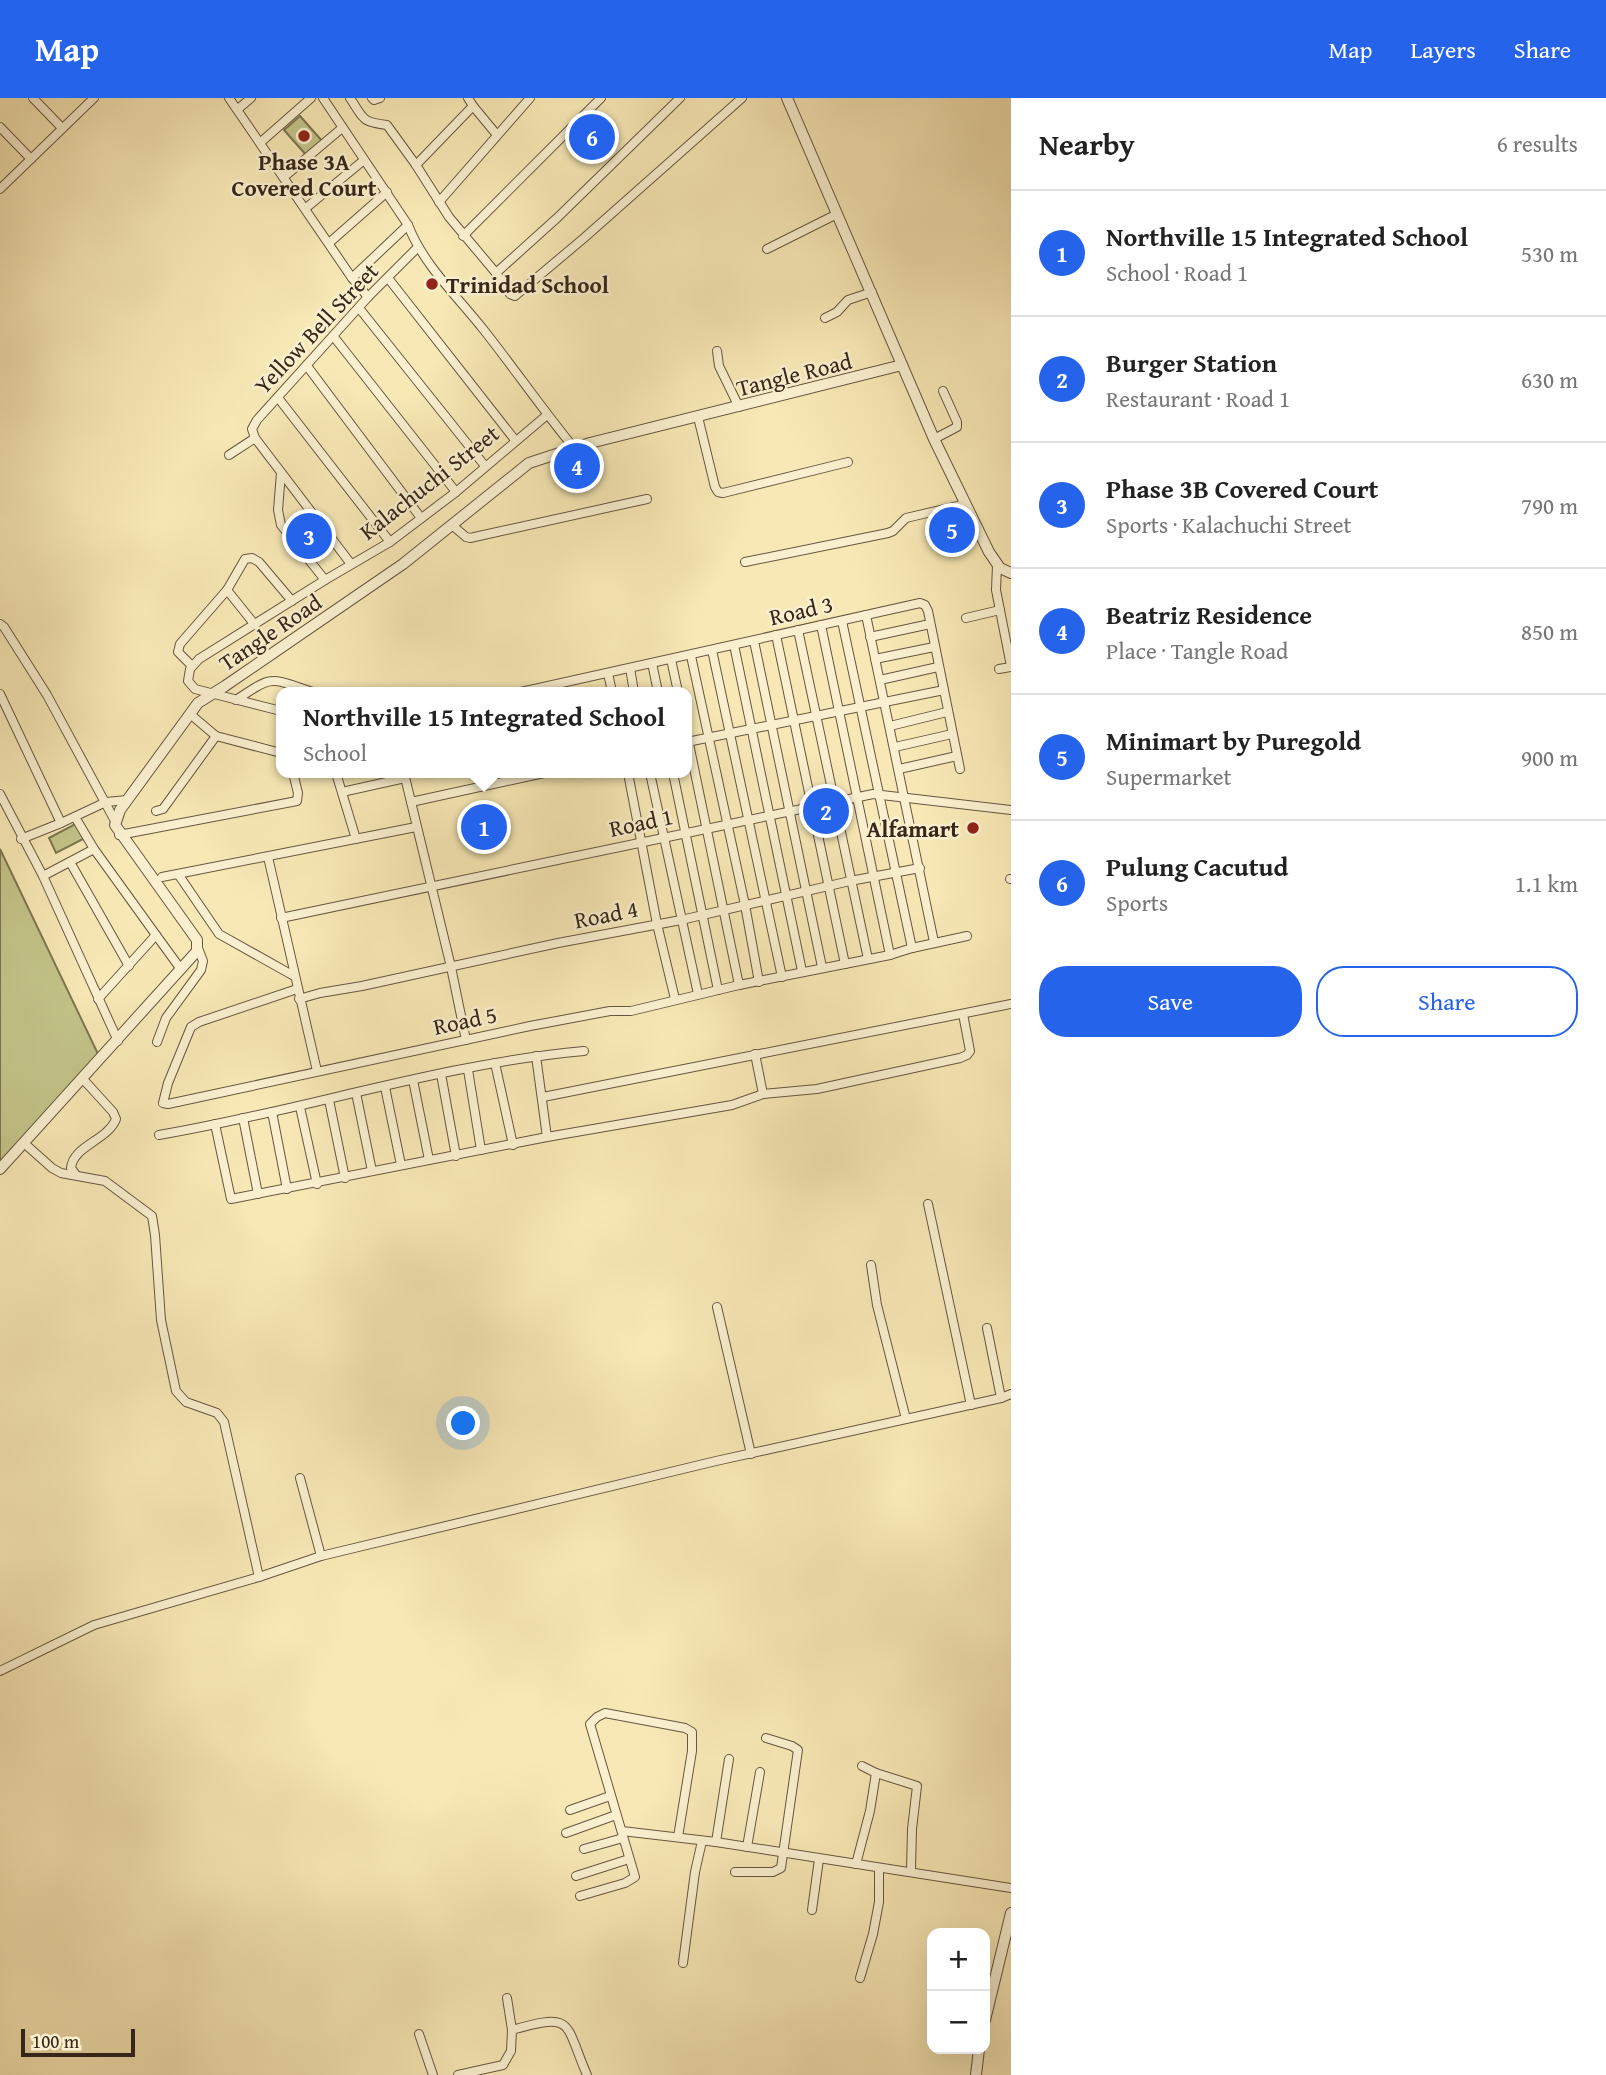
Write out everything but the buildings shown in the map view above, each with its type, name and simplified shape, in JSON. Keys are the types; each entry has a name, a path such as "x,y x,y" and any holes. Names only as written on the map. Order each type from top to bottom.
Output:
{"street":[{"path":"33,98 62,128"},
{"path":"0,189 94,98"},
{"path":"229,98 352,278 368,297"},
{"path":"238,109 251,98"},
{"path":"261,142 311,98"},
{"path":"323,98 408,225 416,247 574,448"},
{"path":"350,98 366,121 372,125 387,125 463,236 496,273 510,294 515,296 625,203 742,98"},
{"path":"372,98 380,98"},
{"path":"439,202 530,98"},
{"path":"463,236 601,98"},
{"path":"496,273 557,218 680,98"},
{"path":"787,98 934,439 997,565 995,581 1011,666 999,669"},
{"path":"416,166 471,102 497,135"},
{"path":"0,127 31,159"},
{"path":"284,177 342,128"},
{"path":"306,208 364,160"},
{"path":"329,243 387,192"},
{"path":"767,249 837,214"},
{"path":"352,278 408,225"},
{"name":"Yellow Bell Street","path":"255,438 252,429 257,420 416,247"},
{"path":"388,278 515,440"},
{"path":"825,318 837,312 848,300 872,292"},
{"path":"359,308 485,466"},
{"path":"334,337 456,492"},
{"path":"717,351 719,366 739,407"},
{"name":"Tangle Road","path":"116,821 127,800 202,699 403,564 529,463 574,448 902,365"},
{"path":"307,366 421,518"},
{"path":"934,439 954,429 957,424 943,391"},
{"path":"279,398 390,542"},
{"name":"Kalachuchi Street","path":"192,666 325,580 390,542 456,492 547,415"},
{"path":"698,417 718,492 848,462"},
{"path":"229,455 255,438 351,564"},
{"path":"281,473 278,510 281,525 325,580"},
{"path":"453,526 470,538 647,499"},
{"path":"745,562 888,533 906,518 966,503"},
{"path":"276,710 200,691 191,685 188,675 192,666 178,652 180,644 227,590 245,559 259,562 292,601"},
{"path":"997,565 1011,573"},
{"path":"227,590 255,625"},
{"name":"Road 3","path":"544,687 920,603 927,607 930,624"},
{"path":"966,618 1000,610"},
{"path":"866,615 934,942"},
{"path":"842,621 912,948"},
{"path":"0,624 47,695 116,821 119,835 197,940 203,965 166,1018 157,1042"},
{"path":"870,637 930,624 960,769"},
{"path":"821,625 890,955"},
{"path":"798,630 868,959"},
{"path":"776,635 845,964"},
{"path":"754,641 822,967"},
{"path":"734,645 802,971"},
{"path":"875,659 934,647"},
{"path":"712,650 782,978"},
{"path":"691,656 759,982"},
{"path":"671,659 677,687"},
{"path":"652,663 657,687"},
{"path":"880,680 938,667"},
{"path":"630,668 633,687"},
{"path":"608,673 611,687"},
{"path":"236,700 271,679 297,687"},
{"path":"692,740 944,690"},
{"path":"0,694 61,823"},
{"path":"890,726 947,712"},
{"path":"190,714 216,736 276,751"},
{"path":"895,747 952,734"},
{"path":"156,811 163,809 216,736"},
{"path":"899,769 957,756"},
{"path":"692,765 739,985"},
{"path":"119,835 297,801 294,778"},
{"path":"338,778 356,839"},
{"path":"342,792 397,778"},
{"path":"405,778 466,1040"},
{"path":"411,802 521,778"},
{"path":"629,778 657,924 675,999"},
{"path":"651,778 698,994"},
{"path":"674,778 718,990"},
{"path":"0,794 43,876 118,1041"},
{"name":"Road 1","path":"281,918 873,794 1011,810"},
{"path":"22,839 106,802 127,800"},
{"path":"75,817 93,849 156,935 178,971 193,982"},
{"path":"162,877 416,827"},
{"path":"43,876 93,849"},
{"path":"268,857 317,1071"},
{"path":"70,862 128,966"},
{"name":"Road 4","path":"298,994 320,993 451,967 920,868"},
{"path":"178,874 219,934 294,976"},
{"path":"98,999 156,935"},
{"name":"Road 5","path":"298,994 200,1022 191,1027 162,1102 168,1104 572,1018 631,1011 675,999 890,955 967,936"},
{"path":"0,1169 118,1041 198,948"},
{"path":"543,1097 735,1061 1011,1004"},
{"path":"215,1124 231,1199 732,1105 763,1094 817,1088 967,1055 970,1051 963,1014"},
{"path":"159,1135 300,1107 495,1063 584,1051"},
{"path":"755,1055 763,1094"},
{"path":"536,1056 547,1138"},
{"path":"495,1063 513,1145"},
{"path":"468,1070 481,1150"},
{"path":"441,1074 456,1156"},
{"path":"76,1175 71,1168 74,1159 111,1128 116,1119 113,1112 82,1079"},
{"path":"412,1080 429,1160"},
{"path":"385,1087 401,1165"},
{"path":"356,1093 372,1171"},
{"path":"329,1100 345,1178"},
{"path":"300,1107 317,1184"},
{"path":"272,1112 287,1189"},
{"path":"243,1118 258,1194"},
{"path":"24,1143 61,1173 105,1181 150,1213 153,1218 161,1320 174,1385 182,1399 212,1410 224,1422 258,1577"},
{"path":"928,1204 971,1405"},
{"path":"871,1265 877,1305 906,1419"},
{"path":"716,1307 751,1454"},
{"path":"987,1328 1001,1398"},
{"path":"0,1671 94,1625 321,1556 1011,1394"},
{"path":"300,1478 321,1556"},
{"path":"580,1896 634,1879 590,1724 605,1713 690,1729 693,1735 692,1751 678,1838"},
{"path":"735,1872 777,1871 781,1868 798,1750 766,1738"},
{"path":"716,1842 729,1759"},
{"path":"862,1766 917,1786 911,1871"},
{"path":"747,1847 760,1772"},
{"path":"856,1864 870,1811 876,1773"},
{"path":"570,1810 610,1796"},
{"path":"566,1833 616,1815"},
{"path":"584,1849 623,1835 678,1838 1011,1888"},
{"path":"682,1963 702,1841"},
{"path":"576,1876 629,1859"},
{"path":"812,1910 819,1859"},
{"path":"860,1978 879,1902 878,1868"},
{"path":"990,1999 1011,1913"},
{"path":"458,2075 503,2065 511,2051 512,2030 507,1998"},
{"path":"512,2030 545,2020 562,2023 568,2030 587,2075"},
{"path":"419,2034 433,2075"},
{"path":"976,2075 978,2054"}],"green space":[{"name":"Phase 3A Covered Court","path":"300,116 323,142 307,156 284,130"},
{"path":"597,117 613,136 588,158 571,138"},
{"path":"307,517 327,541 312,554 291,530"},
{"path":"77,823 85,838 56,853 49,838"},
{"path":"0,849 99,1056 0,1164"}],"place":[{"name":"Phase 3A Covered Court","path":"304,136"},
{"name":"Pulung Cacutud","path":"592,137"},
{"name":"Trinidad School","path":"432,284"},
{"name":"Beatriz Residence","path":"577,466"},
{"name":"Minimart by Puregold","path":"952,530"},
{"name":"Phase 3B Covered Court","path":"309,536"},
{"name":"Burger Station","path":"826,811"},
{"name":"Northville 15 Integrated School","path":"484,827"},
{"name":"Alfamart","path":"973,828"}]}
